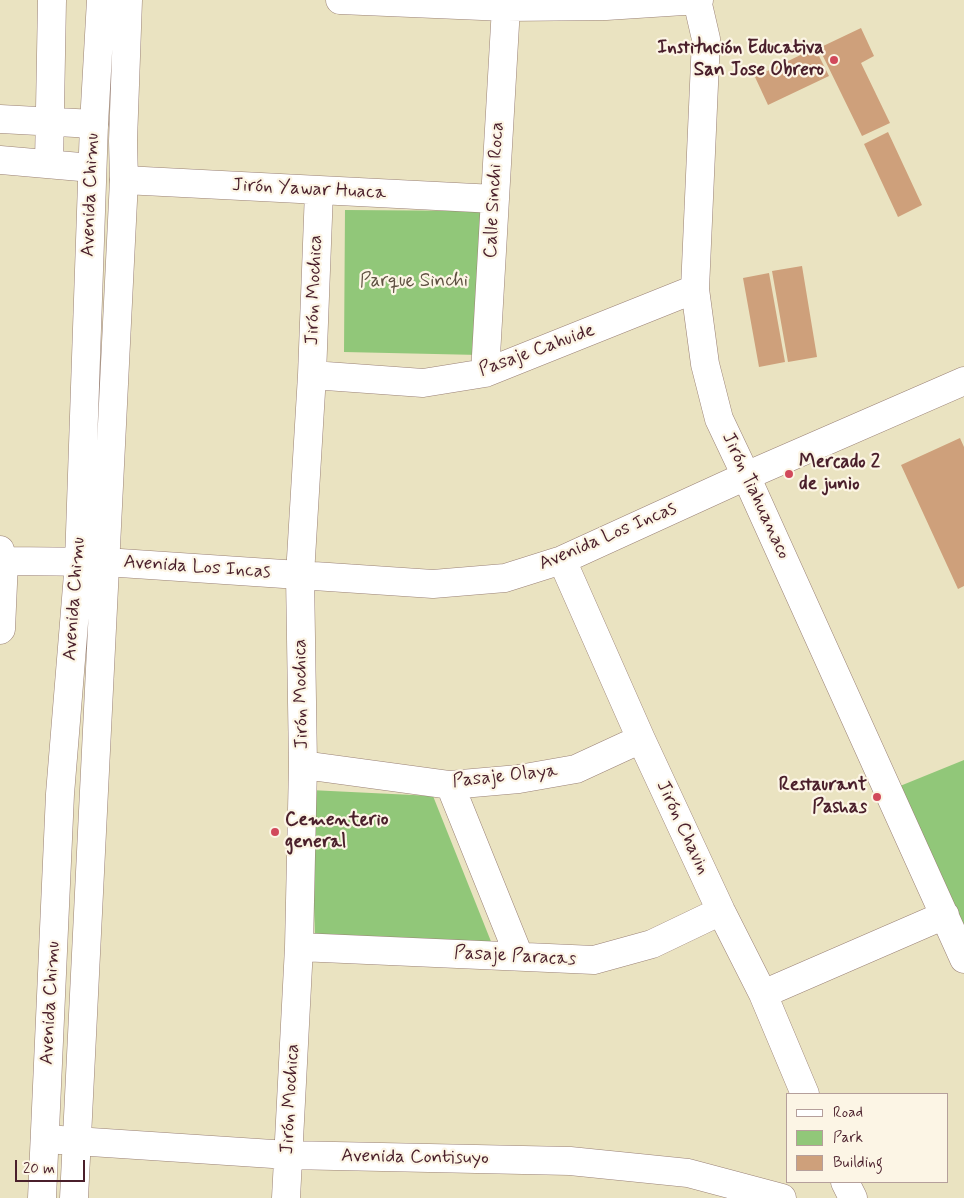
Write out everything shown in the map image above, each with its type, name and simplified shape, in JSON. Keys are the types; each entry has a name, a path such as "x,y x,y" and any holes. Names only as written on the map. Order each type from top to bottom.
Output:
{"street":[{"path":"49,164 52,0"},
{"name":"Avenida Chimu","path":"74,1198 92,562 92,168 101,0"},
{"name":"Avenida Chimu","path":"42,1198 60,794 92,562 124,180 128,0"},
{"path":"340,0 606,6 698,0"},
{"name":"Jirón Tiahuanaco","path":"698,0 706,39 695,289 704,364 718,419 746,476 964,959"},
{"name":"Calle Sinchi Roca","path":"485,373 505,4"},
{"path":"0,119 94,124"},
{"path":"0,160 92,168"},
{"name":"Jirón Yawar Huaca","path":"124,180 495,199"},
{"name":"Jirón Mochica","path":"286,1198 299,947 303,765 300,575 312,376 319,191"},
{"name":"Pasaje Cahuide","path":"312,376 423,383 485,373 695,289"},
{"name":"Avenida Los Incas","path":"2,556 433,584 504,578 562,560 746,476 964,381"},
{"path":"0,630 2,556"},
{"name":"Jirón Chavin","path":"562,560 641,739 721,912 763,994 806,1093"},
{"name":"Pasaje Olaya","path":"303,765 450,784 519,779 576,769 641,739"},
{"path":"450,784 519,956"},
{"name":"Pasaje Paracas","path":"299,947 594,960 652,944 721,912"},
{"path":"763,994 945,915"},
{"name":"Avenida Contisuyo","path":"45,1139 288,1155 570,1161 688,1173 782,1198"},
{"path":"792,1198 799,1183"},
{"path":"846,1183 853,1198"}],"green space":[{"name":"Parque Sinchi","path":"345,210 486,211 480,355 344,352"},
{"path":"964,760 964,927 900,786"},
{"path":"310,790 433,796 492,944 315,936"}],"building":[{"path":"861,28 874,56 861,63 890,123 862,136 819,48"},
{"path":"815,48 829,76 768,105 755,77"},
{"path":"888,132 922,205 898,217 864,144"},
{"path":"802,266 817,357 788,362 772,271"},
{"path":"769,273 785,362 759,367 743,278"},
{"path":"960,438 964,447 964,586 958,589 901,465"}],"place":[{"name":"Institución Educativa San Jose Obrero","path":"834,60"},
{"name":"Mercado 2 de junio","path":"789,474"},
{"name":"Restaurant Pashas","path":"877,797"},
{"name":"Cementerio general","path":"275,832"}]}
